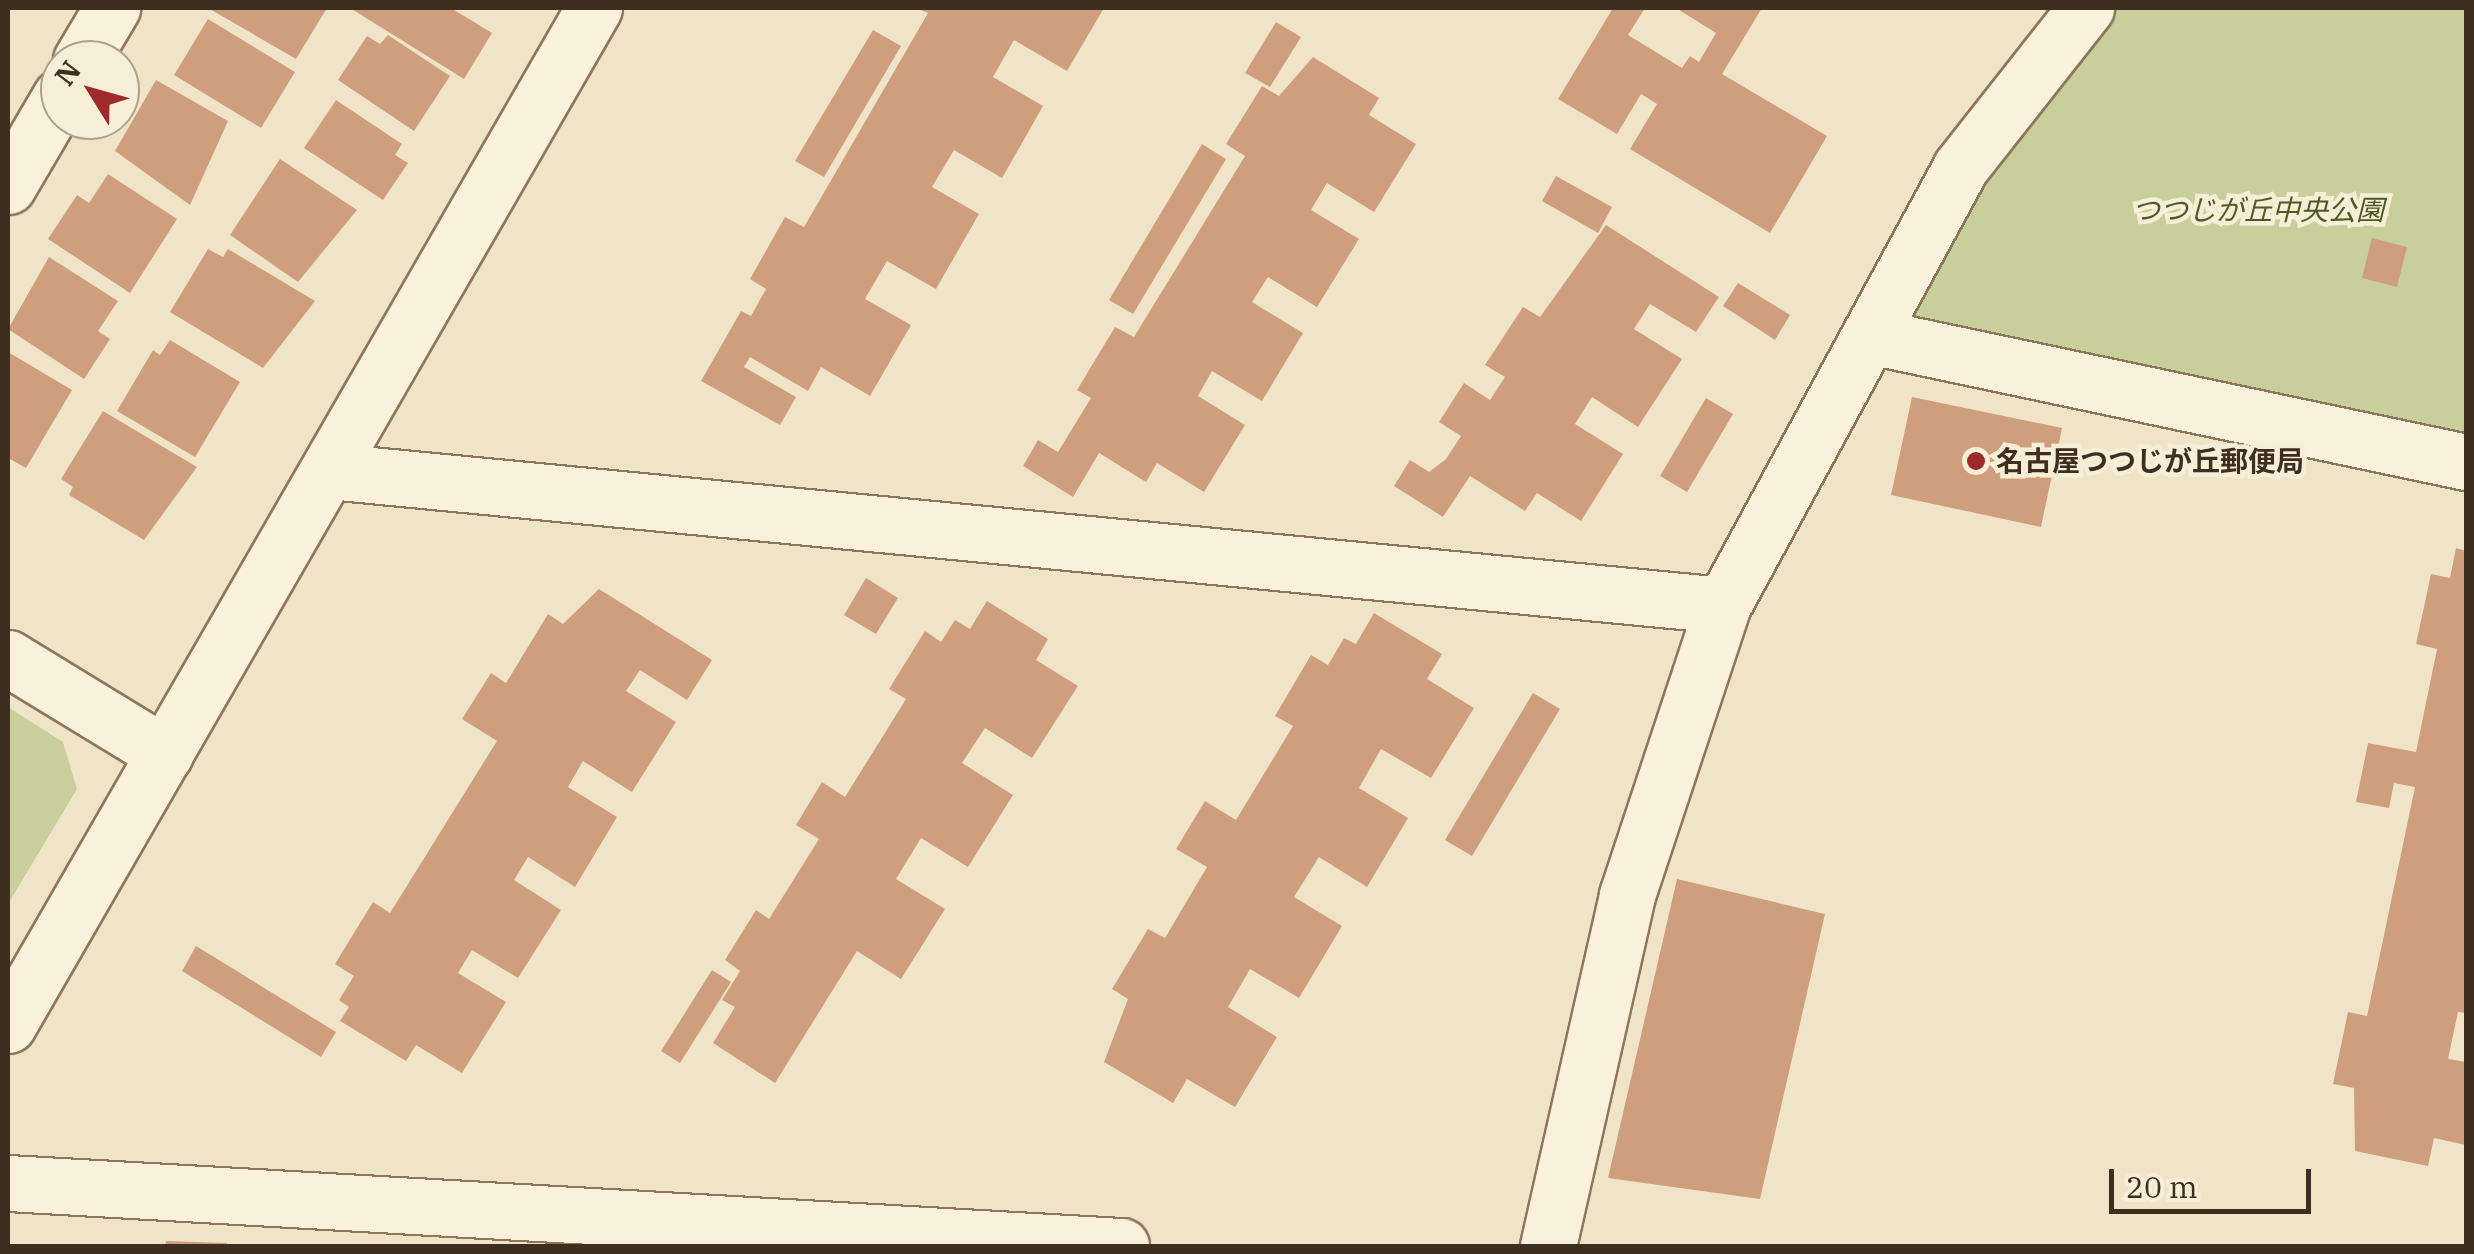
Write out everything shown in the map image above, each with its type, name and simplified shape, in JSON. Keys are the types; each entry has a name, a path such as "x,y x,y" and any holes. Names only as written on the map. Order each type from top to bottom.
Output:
{"street":[{"path":"94,40 112,8"},
{"path":"8,1025 594,8"},
{"path":"1548,1246 1627,895 1723,605 1960,168 2086,8"},
{"path":"8,186 40,131"},
{"path":"1870,336 2466,462"},
{"path":"329,472 1723,605"},
{"path":"8,658 165,754"},
{"path":"8,1183 1120,1246"}],"green space":[{"name":"つつじが丘中央公園","path":"2115,8 2466,8 2466,462 1870,336"},
{"path":"8,707 63,742 77,789 8,904"}],"building":[{"path":"208,8 327,8 296,59"},
{"path":"350,8 451,8 492,33 464,79"},
{"path":"917,8 1104,8 1067,71 1014,40 993,77 1043,106 1002,178 954,150 932,187 979,214 936,289 887,261 865,299 911,325 870,396 821,367 808,391 750,357 744,367 796,397 780,425 701,381 741,311 751,316 766,289 750,279 785,217 804,227 928,13"},
{"path":"1613,8 1645,8 1628,35 1682,68 1690,56 1699,62 1716,33 1676,8 1762,8 1722,74 1827,136 1770,233 1630,149 1657,104 1641,94 1617,134 1558,99"},
{"path":"208,19 295,72 261,128 174,75"},
{"path":"1276,22 1301,37 1270,87 1245,73"},
{"path":"873,30 901,46 824,177 795,161"},
{"path":"388,35 450,76 414,131 338,80 367,36 380,44"},
{"path":"1313,57 1379,98 1369,115 1416,144 1374,212 1327,183 1311,210 1359,239 1317,307 1268,277 1252,302 1303,333 1262,401 1212,371 1198,396 1245,425 1204,492 1157,463 1146,482 1099,453 1073,497 1023,466 1038,440 1058,452 1091,398 1077,390 1115,327 1134,337 1245,156 1226,144 1262,86 1279,96"},
{"path":"156,80 228,121 190,205 115,151 121,140 140,140 140,108"},
{"path":"336,100 402,144 395,155 408,163 383,200 304,148"},
{"path":"1202,144 1226,159 1133,314 1109,300"},
{"path":"280,159 357,210 298,282 230,235"},
{"path":"108,174 177,219 130,293 48,239 77,195 89,203"},
{"path":"1556,176 1612,207 1598,233 1542,201"},
{"path":"1606,225 1719,297 1696,332 1650,304 1634,329 1682,359 1638,427 1592,397 1575,424 1623,454 1581,521 1537,493 1525,511 1470,476 1443,517 1394,486 1410,460 1429,472 1446,459 1461,436 1439,422 1464,383 1490,400 1505,377 1485,365 1523,307 1540,317"},
{"path":"2372,238 2407,247 2397,287 2362,278"},
{"path":"208,249 223,257 228,249 315,301 263,368 170,312"},
{"path":"49,257 118,301 98,331 110,339 84,379 8,329"},
{"path":"1738,283 1790,315 1775,340 1723,306"},
{"path":"170,340 240,382 195,457 117,411 153,350 160,355"},
{"path":"8,352 72,390 26,468 8,458"},
{"path":"1912,397 2062,428 2041,527 1891,495"},
{"path":"1706,398 1733,414 1687,492 1660,476"},
{"path":"103,411 197,467 144,540 69,495 73,487 61,479"},
{"path":"2456,548 2466,551 2466,1013 2458,1012 2448,1059 2466,1062 2466,1145 2434,1138 2428,1166 2355,1151 2354,1088 2333,1084 2348,1012 2367,1016 2415,787 2394,783 2389,808 2356,802 2368,743 2416,752 2437,649 2416,644 2431,574 2450,578"},
{"path":"866,578 898,598 876,634 844,615"},
{"path":"599,589 712,660 687,700 640,670 626,691 676,722 632,792 583,761 568,787 617,817 575,887 528,857 514,880 561,910 518,978 472,950 458,973 506,1002 462,1073 416,1045 406,1061 340,1021 349,1007 339,1000 354,976 335,964 373,902 390,913 497,741 462,719 491,673 506,683 548,614 563,624"},
{"path":"987,601 1048,639 1036,660 1078,686 1032,758 985,728 962,763 1013,795 968,867 921,838 896,879 945,909 901,979 857,951 775,1083 713,1043 735,1007 722,1000 740,971 725,960 756,910 769,919 819,839 796,825 822,782 845,797 906,699 889,689 925,631 941,642 955,620 970,629"},
{"path":"1374,613 1442,654 1427,679 1474,708 1431,778 1381,749 1359,788 1408,818 1367,887 1319,857 1294,897 1342,926 1299,998 1250,969 1228,1007 1277,1037 1235,1107 1187,1079 1173,1103 1104,1062 1128,999 1112,989 1148,929 1165,938 1207,867 1176,849 1205,801 1236,820 1293,726 1275,716 1311,655 1328,665 1344,638 1356,644"},
{"path":"1533,693 1560,709 1472,856 1445,840"},
{"path":"1677,879 1825,914 1760,1199 1608,1178"},
{"path":"196,946 336,1032 321,1057 182,971"},
{"path":"712,970 731,982 680,1063 661,1051"},
{"path":"166,1241 227,1243 227,1246 165,1246"}],"place":[{"name":"名古屋つつじが丘郵便局","path":"1976,461"}]}
